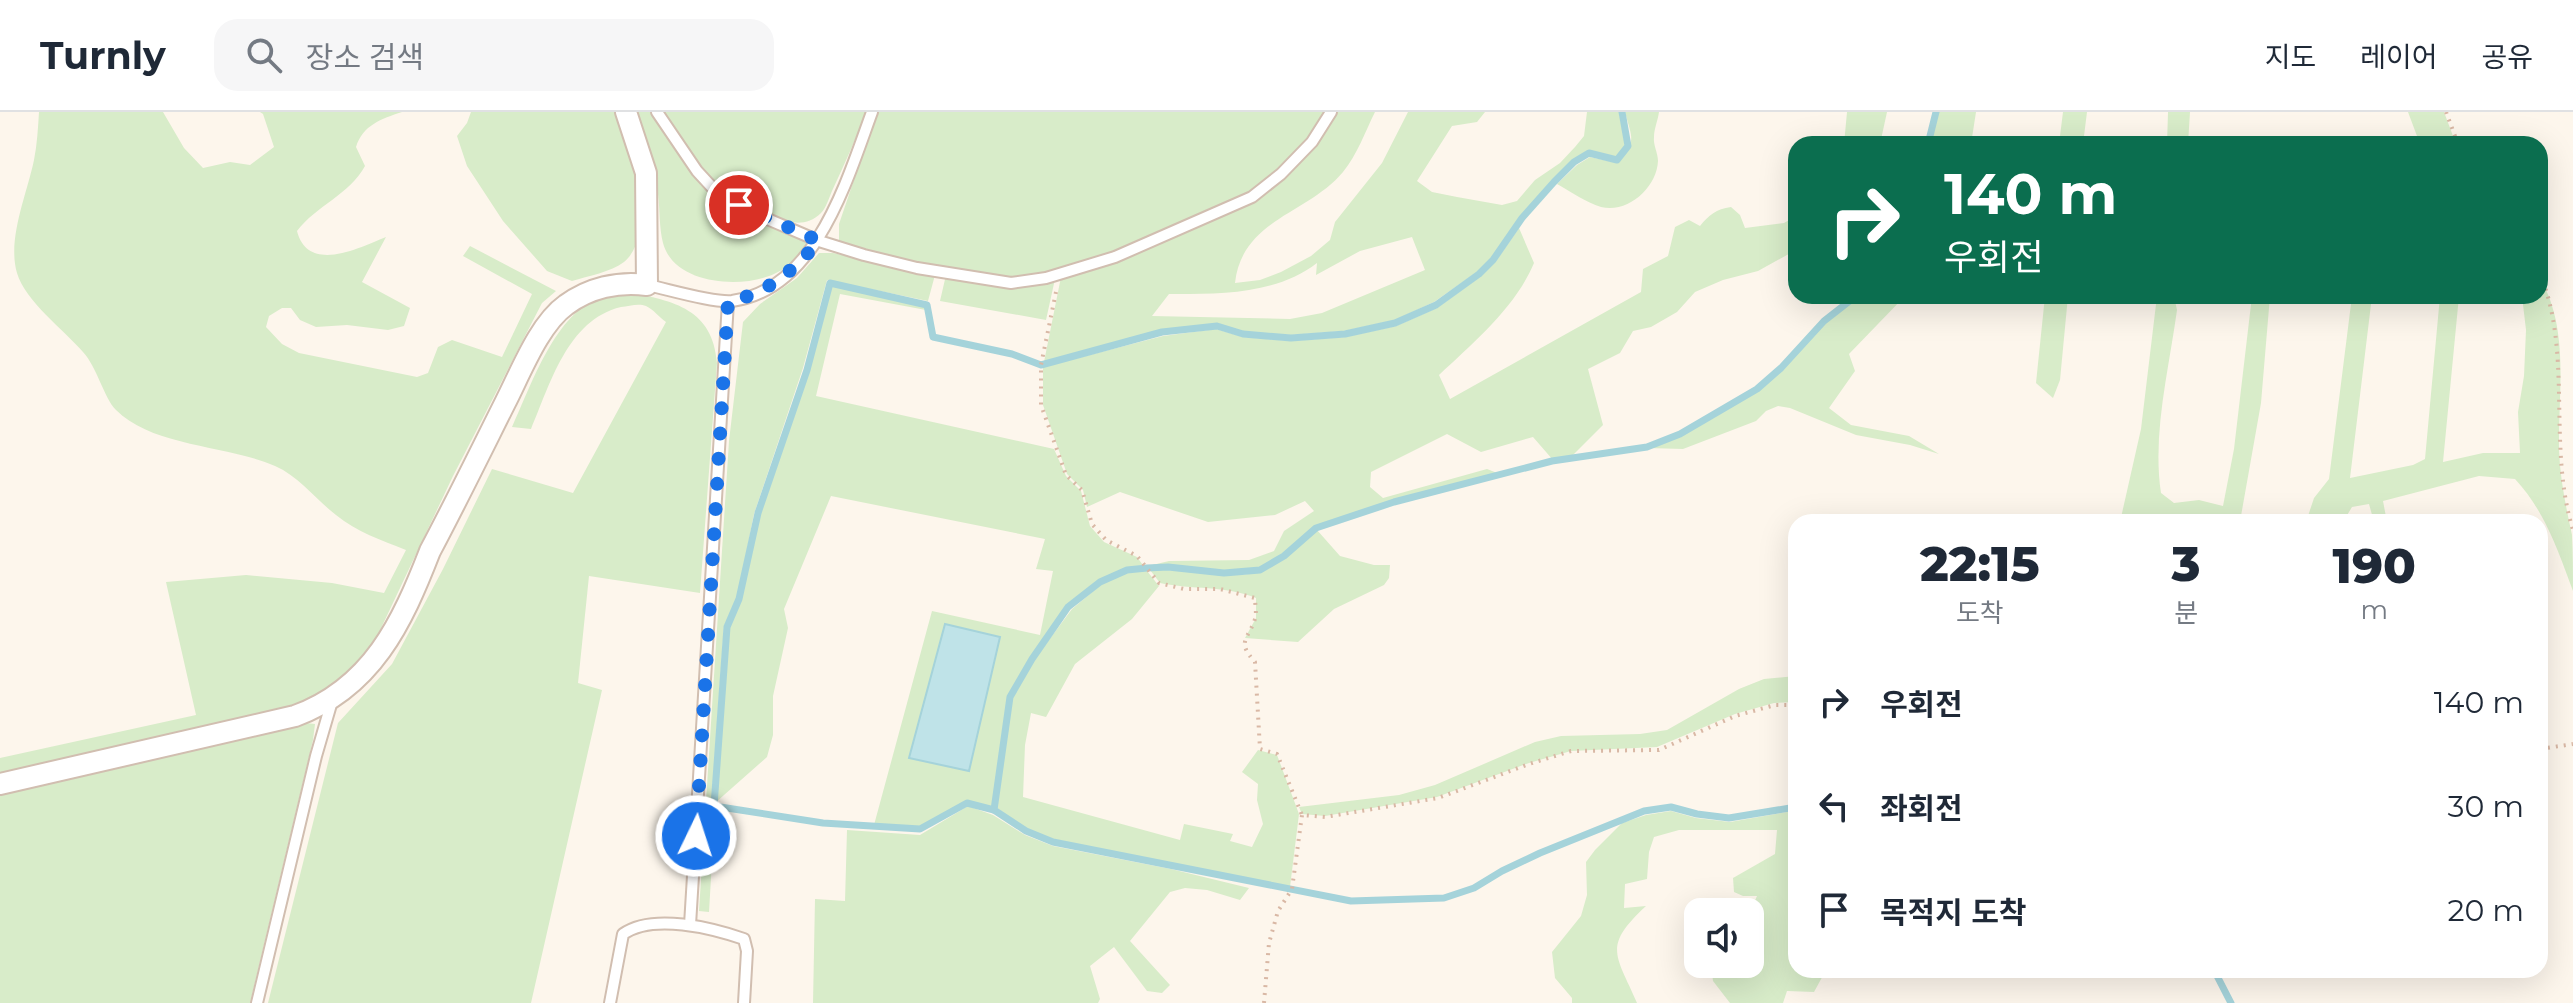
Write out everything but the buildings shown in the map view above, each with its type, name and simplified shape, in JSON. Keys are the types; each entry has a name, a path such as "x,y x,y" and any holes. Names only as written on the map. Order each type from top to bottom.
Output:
{"street":[{"path":"0,784 295,716 333,699 366,670 383,647 528,357 549,323 565,306 606,286 630,283 647,285 646,173 626,112"}],"lane":[{"path":"657,112 697,171 720,196 819,241 864,255 917,268 1011,283 1059,274 1115,257 1252,197 1281,174 1312,142 1331,112"},
{"path":"647,285 728,302 749,297 796,268 819,241 872,112"},
{"path":"690,925 728,302"},
{"path":"257,1003 316,756 333,699"},
{"path":"610,1003 623,934 633,927 650,924 690,925 744,939 747,951 744,1003"}],"path":[{"path":"2446,112 2455,136"},
{"path":"1059,274 1041,365 1041,405 1066,475 1082,490 1092,524 1106,540 1137,556 1159,583 1184,589 1220,589 1255,598 1256,618 1244,638 1246,652 1255,662 1260,749 1277,754 1302,815 1292,889 1278,911 1269,943 1264,1003"},
{"path":"2548,288 2559,322 2563,357 2561,448 2573,530"},
{"path":"1302,815 1325,817 1438,798 1571,751 1659,750 1735,716 1775,705 1788,705"},
{"path":"2548,748 2573,744"}],"green space":[{"path":"39,112 163,112 184,148 203,168 230,162 250,165 274,147 260,112 402,112 380,120 363,133 356,147 365,166 359,176 297,231 303,244 312,252 323,255 349,251 386,237 362,282 410,308 404,326 388,330 347,325 316,327 300,320 291,308 282,308 269,316 266,327 282,344 299,353 417,377 428,373 438,347 452,340 502,357 532,294 463,256 470,246 556,291 542,303 453,476 365,662 353,676 303,704 0,776 0,758 196,715 166,582 246,575 332,583 384,593 406,550 344,521 300,482 275,466 150,431 116,410 88,358 36,304 17,273 16,231 34,160"},
{"path":"471,112 620,112 637,161 642,199 636,245 624,262 572,281 547,271 503,221 467,166 457,136"},
{"path":"635,112 653,112 716,198 811,243 785,268 760,279 711,280 680,268 663,243 654,173"},
{"path":"661,112 866,112 821,213 799,223 753,209 720,188 696,163"},
{"path":"877,112 1327,112 1310,140 1250,194 1114,254 1045,275 1011,280 918,265 865,252 839,241 839,224"},
{"path":"1334,112 1375,112 1357,151 1343,172 1329,186 1263,231 1240,262 1235,283 1260,280 1281,272 1311,256 1330,240 1335,222 1382,163 1408,112 1485,112 1477,122 1452,126 1417,181 1432,192 1502,205 1517,201 1535,180 1560,163 1575,147 1584,136 1587,112 1619,112 1625,145 1616,157 1588,150 1573,160 1520,216 1491,258 1477,272 1434,302 1395,320 1344,331 1291,335 1244,332 1217,323 1162,330 1044,362 1061,277 1254,199","holes":["1412,237 1425,270 1322,313 1290,319 1152,316 1169,294 1227,293 1265,287 1301,274 1317,263 1316,275 1360,251"]},
{"path":"1625,112 1659,112 1654,140 1658,161 1647,189 1631,202 1611,208 1601,207 1557,184 1590,157 1618,163 1631,139"},
{"path":"1847,112 1887,112 1882,136 1845,136"},
{"path":"1938,112 1976,112 1972,136 1931,136"},
{"path":"2063,112 2087,112 2084,136 2060,136"},
{"path":"2168,112 2190,112 2188,136 2167,136"},
{"path":"2408,112 2444,112 2453,136 2417,136"},
{"path":"1731,207 1740,215 1745,228 1788,221 1788,254 1758,271 1723,280 1695,292 1677,312 1651,327 1633,331 1620,353 1588,369 1603,425 1570,458 1553,460 1533,437 1481,452 1447,434 1371,472 1370,487 1383,498 1487,469 1497,473 1394,501 1384,507 1315,527 1283,555 1260,569 1224,572 1148,566 1169,561 1249,560 1274,551 1284,531 1314,511 1305,501 1275,515 1208,522 1120,492 1087,507 1083,490 1067,474 1043,405 1043,367 1163,336 1216,329 1243,337 1291,341 1345,337 1396,326 1437,308 1481,276 1496,261 1519,228 1534,263 1505,310 1439,375 1450,399 1641,292 1643,269 1668,256 1675,227 1689,220 1700,226 1721,209"},
{"path":"819,253 833,253 935,275 928,301 827,280 803,368 754,514 737,599 724,626 711,809 715,810 709,912 699,911 729,441 743,322 760,304 797,278"},
{"path":"946,275 980,282 1055,279 1046,320 940,301"},
{"path":"832,285 926,307 926,310 840,294 816,396 1054,449 1066,476 1081,491 1090,526 1104,542 1137,557 1145,568 1128,568 1099,580 1067,606 1029,659 1009,697 994,807 967,801 919,827 874,825 932,611 1040,635 1053,571 1036,569 1045,539 831,496 784,609 788,628 773,696 773,735 767,757 715,803 729,628 741,601 760,513 809,371"},
{"path":"628,292 661,299 688,311 708,330 714,345 717,363 700,593 589,576 578,683 602,690 531,1003 268,1003 338,723 392,664 492,469 573,493 666,322 649,307 640,305 621,307 602,314 587,325 563,356 531,429 512,427 547,351 571,317 586,304 603,296"},
{"path":"2548,296 2559,340 2560,460 2572,535 2573,591 2548,529 2548,514 2541,514 2515,479 2479,476 2383,501 2385,514 2372,514 2369,504 2352,507 2348,514 2309,514 2314,498 2329,479 2351,304 2371,304 2350,478 2413,465 2425,459 2439,304 2458,304 2443,462 2483,453 2520,453 2518,412 2524,376 2526,330 2523,304 2548,304"},
{"path":"1848,304 1897,304 1849,354 1855,371 1829,408 1851,425 1909,436 1939,454 1856,435 1778,406 1766,411 1756,421 1683,449 1647,448 1680,435 1758,390 1825,322"},
{"path":"2044,304 2067,304 2060,380 2053,398 2036,383"},
{"path":"2156,304 2176,304 2160,425 2161,493 2174,503 2199,500 2223,506 2234,449 2251,304 2269,304 2261,403 2241,514 2122,514 2141,429"},
{"path":"1317,530 1340,556 1374,565 1390,565 1389,578 1384,585 1334,609 1298,642 1245,638 1256,618 1256,598 1232,591 1160,583 1150,570 1250,574 1270,568"},
{"path":"1128,571 1147,571 1159,586 1132,619 1075,664 1046,717 1031,713 1025,745 1023,797 1180,840 1184,824 1233,834 1230,841 1252,847 1263,824 1257,800 1258,784 1242,772 1258,750 1277,755 1299,814 1290,887 1053,839 1026,829 997,808 1012,698 1034,660 1072,609 1103,583"},
{"path":"1788,677 1788,702 1735,714 1657,747 1571,751 1437,797 1325,816 1302,814 1299,807 1399,795 1435,785 1535,742 1561,736 1640,734 1667,730 1739,689 1764,679"},
{"path":"306,723 315,724 313,740 250,1003 0,1003 0,793"},
{"path":"968,806 993,815 1025,835 1053,846 1249,888 1240,900 1207,890 1185,888 1170,892 1130,941 1170,985 1162,993 1147,991 1114,947 1090,966 1100,999 1098,1003 813,1003 815,899 845,901 847,830 920,835"},
{"path":"1671,811 1730,822 1788,812 1788,978 1822,978 1814,992 1787,991 1783,1003 1730,1003 1713,981 1713,978 1764,978 1764,898 1734,892 1733,878 1775,854 1777,830 1679,830 1654,837 1649,852 1647,879 1625,884 1624,908 1646,906 1623,932 1617,952 1637,1003 1572,1003 1572,998 1555,978 1552,952 1581,916 1587,895 1586,862 1622,823"}],"water":[{"path":"945,624 1000,637 969,771 909,758"}],"waterway":[{"path":"994,810 967,803 920,829 823,823 714,806 727,627 739,599 758,513 807,370 830,283 927,305 933,337 1012,354 1041,365 1162,332 1217,326 1243,334 1291,338 1345,334 1395,323 1436,305 1479,274 1493,260 1522,218 1574,162 1589,153 1617,160 1628,146 1622,112"},
{"path":"1930,136 1936,112"},
{"path":"1788,808 1729,818 1671,807 1644,811 1540,853 1474,888 1444,898 1351,901 1053,842 1026,831 994,810 1010,697 1068,607 1100,582 1127,570 1147,568 1224,573 1260,570 1284,556 1316,528 1394,502 1552,461 1647,447 1680,434 1757,389 1824,321 1846,304"},
{"path":"2218,978 2231,1003"}],"route":[{"path":"696,836 728,302 749,297 770,286 796,268 819,241 739,205"}]}
